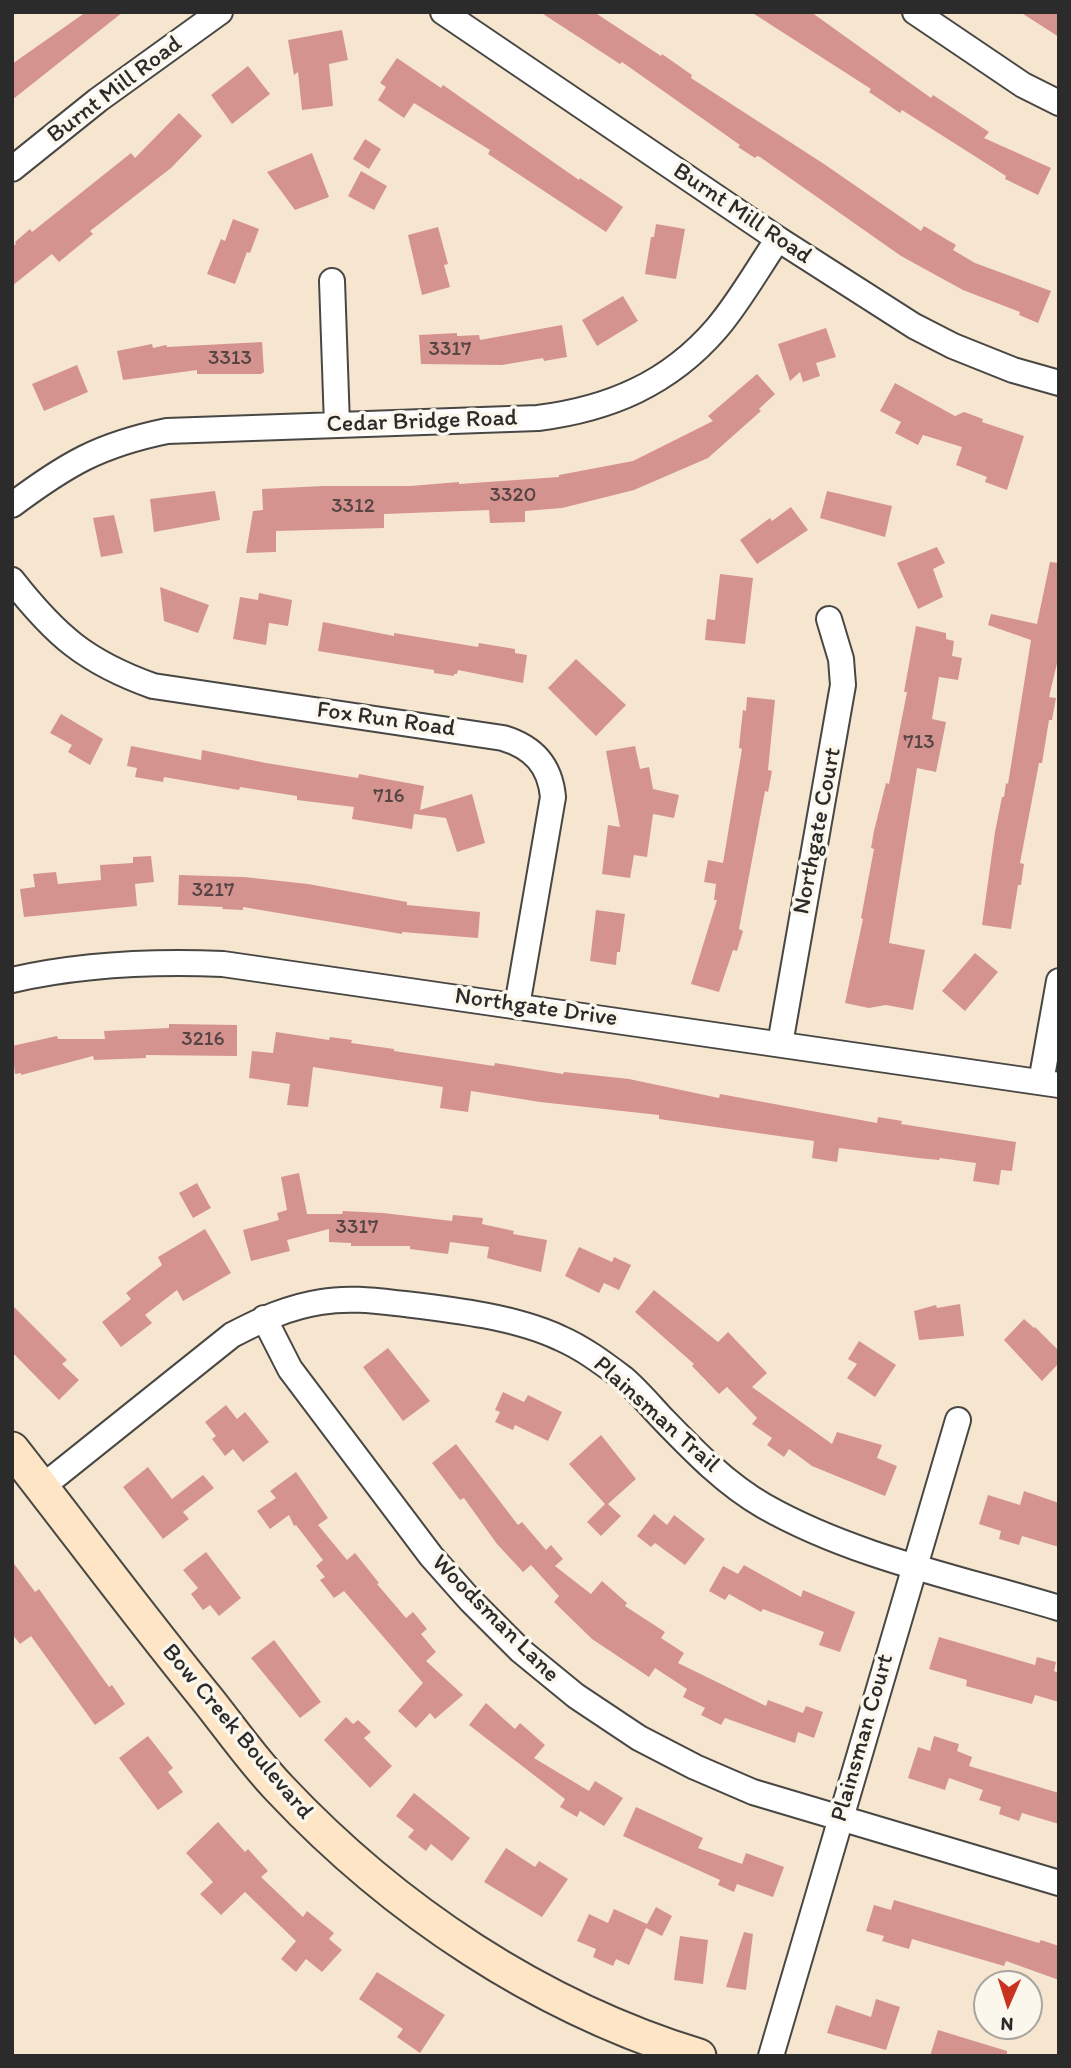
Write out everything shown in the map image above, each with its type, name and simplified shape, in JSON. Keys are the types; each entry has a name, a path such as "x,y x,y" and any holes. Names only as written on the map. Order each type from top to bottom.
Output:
{"street":[{"name":"Burnt Mill Road","path":"12,169 98,100 220,12"},
{"name":"Burnt Mill Road","path":"443,12 778,239 914,327 1013,370 1059,383"},
{"path":"915,12 1023,85 1059,103"},
{"name":"Cedar Bridge Road","path":"12,505 58,471 92,453 129,439 167,431 538,418 575,413 610,403 650,384 686,359 718,327 778,239"},
{"path":"332,281 337,425"},
{"name":"Fox Run Road","path":"12,580 39,614 64,639 119,674 153,686 503,738 519,743 534,753 545,767 552,783 553,797 517,1006"},
{"name":"Northgate Court","path":"780,1044 843,685 841,659 829,620"},
{"name":"Northgate Drive","path":"12,980 103,964 163,961 223,964 1050,1084"},
{"path":"1050,1084 1059,981"},
{"name":"Plainsman Trail","path":"42,1487 232,1335 264,1318 289,1308 324,1301 359,1299 450,1309 532,1327 561,1338 594,1357 625,1380 716,1472 761,1504 810,1530 853,1547 1059,1608"},
{"name":"Woodsman Lane","path":"264,1318 290,1369 431,1556 470,1600 522,1651 576,1696 650,1744 695,1767 753,1791 1059,1884"},
{"name":"Plainsman Court","path":"771,2056 958,1420"},
{"name":"Bow Creek Boulevard","path":"12,1448 148,1626 278,1787 339,1848 394,1894 452,1936 520,1977 592,2014 666,2046 699,2056"}],"building":[{"path":"86,12 123,12 12,100 12,64"},
{"path":"540,12 594,12 661,56 662,54 692,75 691,78 921,231 924,226 956,245 953,250 975,263 1051,291 1038,323 1019,315 1020,312 963,290 901,256 760,157 755,158 738,147 740,145 622,62 620,64"},
{"path":"751,12 811,12 931,98 933,95 989,132 984,138 1051,168 1038,195 1005,179 1006,176 902,110 900,113 869,92 871,89"},
{"path":"1020,12 1059,12 1059,37"},
{"path":"342,30 348,60 329,64 333,106 302,110 298,72 294,75 288,40"},
{"path":"397,58 441,88 443,85 579,180 580,178 623,207 606,232 488,154 490,150 414,103 404,118 378,100 386,87 380,83"},
{"path":"248,66 270,94 232,124 211,95"},
{"path":"179,113 202,136 171,168 90,231 93,234 59,262 52,254 12,286 12,246 15,242 30,229 32,232 131,153 135,158"},
{"path":"365,139 381,149 369,169 353,159"},
{"path":"312,153 329,197 295,210 267,172"},
{"path":"361,171 387,186 374,210 348,196"},
{"path":"233,219 259,229 235,284 207,274 221,239 225,241"},
{"path":"656,224 685,229 676,279 645,274"},
{"path":"438,227 448,264 444,265 450,287 422,295 408,235"},
{"path":"623,296 638,321 597,346 582,320"},
{"path":"562,325 567,357 502,365 421,364 419,335 457,333 457,336 479,335 480,340"},
{"path":"826,328 836,357 816,363 820,376 803,382 800,372 790,381 778,344"},
{"path":"262,342 264,372 261,374 197,374 197,370 123,380 117,351 152,344 153,348 166,345"},
{"path":"77,365 88,392 44,411 32,384"},
{"path":"757,374 775,394 759,409 761,411 708,458 634,490 562,508 525,511 525,522 490,523 489,510 384,514 384,528 276,531 276,552 246,553 253,511 263,510 262,489 410,486 559,477 633,461 713,421 708,416"},
{"path":"895,383 955,416 964,412 983,419 982,422 1024,436 1007,490 985,482 987,477 956,465 962,447 923,435 918,445 895,433 901,422 880,411"},
{"path":"215,491 220,520 154,532 150,499"},
{"path":"827,491 892,506 885,537 820,518"},
{"path":"791,507 808,530 757,564 740,540 770,518 772,521"},
{"path":"114,515 123,553 101,557 93,518"},
{"path":"937,547 945,563 933,569 943,597 918,609 897,563"},
{"path":"1050,562 1059,563 1059,655 1049,697 1056,698 1052,720 1049,720 1042,763 1039,763 1020,863 1024,864 1021,885 1018,885 1011,929 982,925 995,832 1002,797 1006,783 1008,784 1031,640 988,625 991,614 1037,624"},
{"path":"720,574 753,578 745,644 705,640 707,619 715,620"},
{"path":"160,587 209,605 198,633 164,621"},
{"path":"259,593 292,600 288,626 269,623 266,645 233,639 240,597 258,600"},
{"path":"323,622 394,636 394,633 478,647 479,643 515,649 515,653 527,655 523,683 458,670 454,676 434,673 434,670 318,651"},
{"path":"916,626 946,633 946,639 954,641 952,656 962,658 958,680 939,677 932,719 946,722 936,772 917,768 889,943 925,950 913,1010 886,1005 869,1008 845,1003 863,919 861,918 874,849 871,848 874,831 886,783 889,784 907,692 904,692"},
{"path":"576,659 626,705 596,736 548,688"},
{"path":"747,697 775,700 768,770 772,771 768,792 765,791 739,929 743,931 737,951 733,950 719,992 691,984 717,900 714,900 716,884 704,882 708,860 723,863 742,749 739,748 740,737"},
{"path":"61,714 103,739 90,765 68,752 72,745 50,733"},
{"path":"131,746 201,760 202,750 358,778 359,774 424,786 420,810 472,794 485,843 457,852 446,818 414,814 412,829 352,819 354,807 297,800 297,796 240,787 239,790 164,777 163,782 135,777 137,768 127,766"},
{"path":"635,746 640,769 649,767 653,789 679,795 674,818 653,814 647,857 634,855 630,878 602,874 608,825 620,827 606,751"},
{"path":"151,856 154,882 135,884 137,906 24,917 20,889 35,887 33,874 56,872 58,884 101,880 100,865 133,863 133,857"},
{"path":"179,875 244,877 308,884 407,902 407,905 480,912 478,938 402,934 243,907 243,910 178,905"},
{"path":"596,910 625,914 616,965 590,961"},
{"path":"975,953 998,972 965,1011 942,991"},
{"path":"169,1024 237,1025 237,1056 146,1055 146,1058 94,1060 93,1056 21,1075 15,1074 12,1046 57,1036 58,1039 105,1039 104,1031 169,1028"},
{"path":"276,1032 329,1040 330,1037 352,1040 351,1043 394,1051 494,1066 495,1063 563,1074 629,1079 719,1098 720,1094 877,1123 878,1117 902,1121 901,1124 1016,1142 1012,1171 1001,1170 999,1185 973,1181 976,1163 839,1148 837,1162 812,1158 814,1141 659,1119 659,1115 540,1102 471,1091 468,1112 440,1108 443,1087 313,1067 308,1107 287,1105 290,1084 249,1078 252,1051 273,1053"},
{"path":"299,1173 307,1214 342,1214 343,1211 452,1221 453,1215 483,1218 482,1224 514,1231 513,1234 547,1240 541,1272 487,1258 489,1247 450,1242 448,1254 410,1249 410,1246 351,1246 351,1243 329,1242 329,1229 287,1240 290,1251 251,1261 243,1230 279,1220 277,1213 287,1210 281,1177"},
{"path":"197,1183 211,1208 193,1218 179,1193"},
{"path":"205,1229 231,1273 183,1301 177,1290 145,1315 152,1323 121,1347 102,1322 131,1299 126,1293 162,1265 158,1257"},
{"path":"579,1247 612,1262 614,1257 631,1265 619,1290 604,1283 599,1293 565,1276"},
{"path":"654,1290 718,1342 728,1332 767,1373 752,1387 832,1444 837,1432 882,1445 877,1458 897,1466 885,1496 812,1466 789,1449 784,1457 767,1445 772,1438 752,1424 757,1418 727,1387 719,1394 692,1366 694,1364 635,1312"},
{"path":"960,1304 964,1336 919,1340 914,1311 936,1305 937,1308"},
{"path":"12,1305 67,1360 62,1364 79,1380 59,1400 12,1352"},
{"path":"1024,1319 1059,1351 1059,1363 1042,1381 1004,1340"},
{"path":"859,1341 896,1365 875,1397 847,1378 857,1364 848,1359"},
{"path":"388,1348 430,1401 403,1421 363,1367"},
{"path":"503,1392 524,1402 528,1395 562,1412 548,1441 515,1425 513,1430 495,1422 500,1412 495,1410"},
{"path":"226,1405 237,1419 245,1412 269,1442 243,1462 233,1449 225,1456 212,1439 216,1436 205,1422"},
{"path":"601,1435 636,1479 608,1504 621,1516 601,1536 587,1522 605,1504 569,1464"},
{"path":"456,1444 518,1525 522,1522 546,1550 551,1545 563,1559 555,1566 591,1594 602,1581 627,1603 625,1606 665,1632 661,1638 684,1653 678,1663 766,1706 768,1700 803,1713 806,1706 823,1712 814,1738 798,1732 795,1743 725,1718 721,1725 701,1715 705,1708 683,1697 687,1689 655,1668 649,1677 592,1639 554,1602 559,1596 531,1565 523,1572 497,1544 464,1498 460,1500 432,1463"},
{"path":"148,1467 172,1499 203,1475 214,1488 183,1512 189,1519 163,1539 123,1487"},
{"path":"296,1472 328,1518 318,1525 347,1560 355,1553 406,1618 413,1612 427,1629 421,1634 436,1652 426,1661 463,1695 435,1719 430,1713 416,1728 398,1711 423,1683 344,1591 334,1598 320,1580 325,1577 316,1566 323,1560 296,1525 294,1526 289,1515 270,1529 257,1511 276,1498 270,1491"},
{"path":"1024,1491 1059,1503 1059,1547 1022,1536 1019,1545 999,1539 1001,1531 979,1524 988,1495 1020,1505"},
{"path":"654,1514 667,1525 674,1515 705,1539 685,1565 655,1543 651,1547 637,1536"},
{"path":"206,1552 241,1598 219,1616 210,1605 203,1610 191,1594 198,1588 183,1570"},
{"path":"12,1561 35,1592 39,1589 109,1687 112,1685 125,1704 95,1725 31,1636 20,1644 12,1634"},
{"path":"744,1565 801,1597 803,1590 855,1612 840,1652 819,1645 824,1632 763,1609 761,1612 729,1594 725,1600 709,1591 723,1566 738,1574"},
{"path":"939,1637 1035,1665 1037,1657 1056,1662 1054,1671 1059,1673 1059,1702 1035,1695 1032,1704 966,1686 967,1680 929,1669"},
{"path":"274,1640 321,1702 300,1718 251,1658"},
{"path":"486,1703 515,1729 520,1723 545,1745 534,1758 589,1791 595,1781 623,1798 604,1826 580,1811 577,1817 560,1807 565,1799 469,1725"},
{"path":"346,1717 353,1724 358,1720 371,1732 364,1738 392,1766 370,1788 324,1740"},
{"path":"148,1736 173,1768 168,1772 183,1792 158,1810 119,1758"},
{"path":"934,1736 959,1744 957,1751 972,1757 969,1766 1059,1793 1059,1824 1022,1813 1019,1821 999,1814 1001,1807 979,1800 983,1790 949,1778 945,1790 908,1778 918,1747 930,1751"},
{"path":"414,1793 470,1838 452,1861 431,1844 426,1851 408,1837 414,1830 396,1816"},
{"path":"636,1807 703,1838 698,1848 742,1864 746,1853 784,1867 773,1897 737,1884 734,1892 718,1885 720,1880 623,1836"},
{"path":"218,1822 245,1852 248,1849 268,1871 261,1877 303,1917 307,1911 334,1933 329,1939 342,1950 322,1972 306,1959 296,1972 281,1959 296,1941 245,1892 221,1915 200,1894 213,1882 186,1853"},
{"path":"506,1848 535,1867 539,1861 568,1879 542,1917 484,1882"},
{"path":"894,1900 1039,1943 1041,1940 1059,1946 1059,1980 1043,1974 1043,1970 1031,1970 1006,1961 1004,1966 912,1939 909,1949 882,1941 884,1936 866,1931 874,1905 891,1910"},
{"path":"656,1907 672,1916 662,1936 646,1928 629,1965 616,1959 613,1966 593,1957 596,1949 577,1941 589,1914 608,1923 614,1909 647,1924"},
{"path":"744,1932 753,1934 746,1990 726,1987"},
{"path":"680,1936 708,1940 703,1984 674,1980"},
{"path":"377,1972 445,2015 420,2053 397,2037 403,2029 359,1999"},
{"path":"876,1999 900,2007 886,2050 827,2033 836,2005 871,2017"},
{"path":"938,2030 1007,2051 1007,2056 930,2056"}]}
